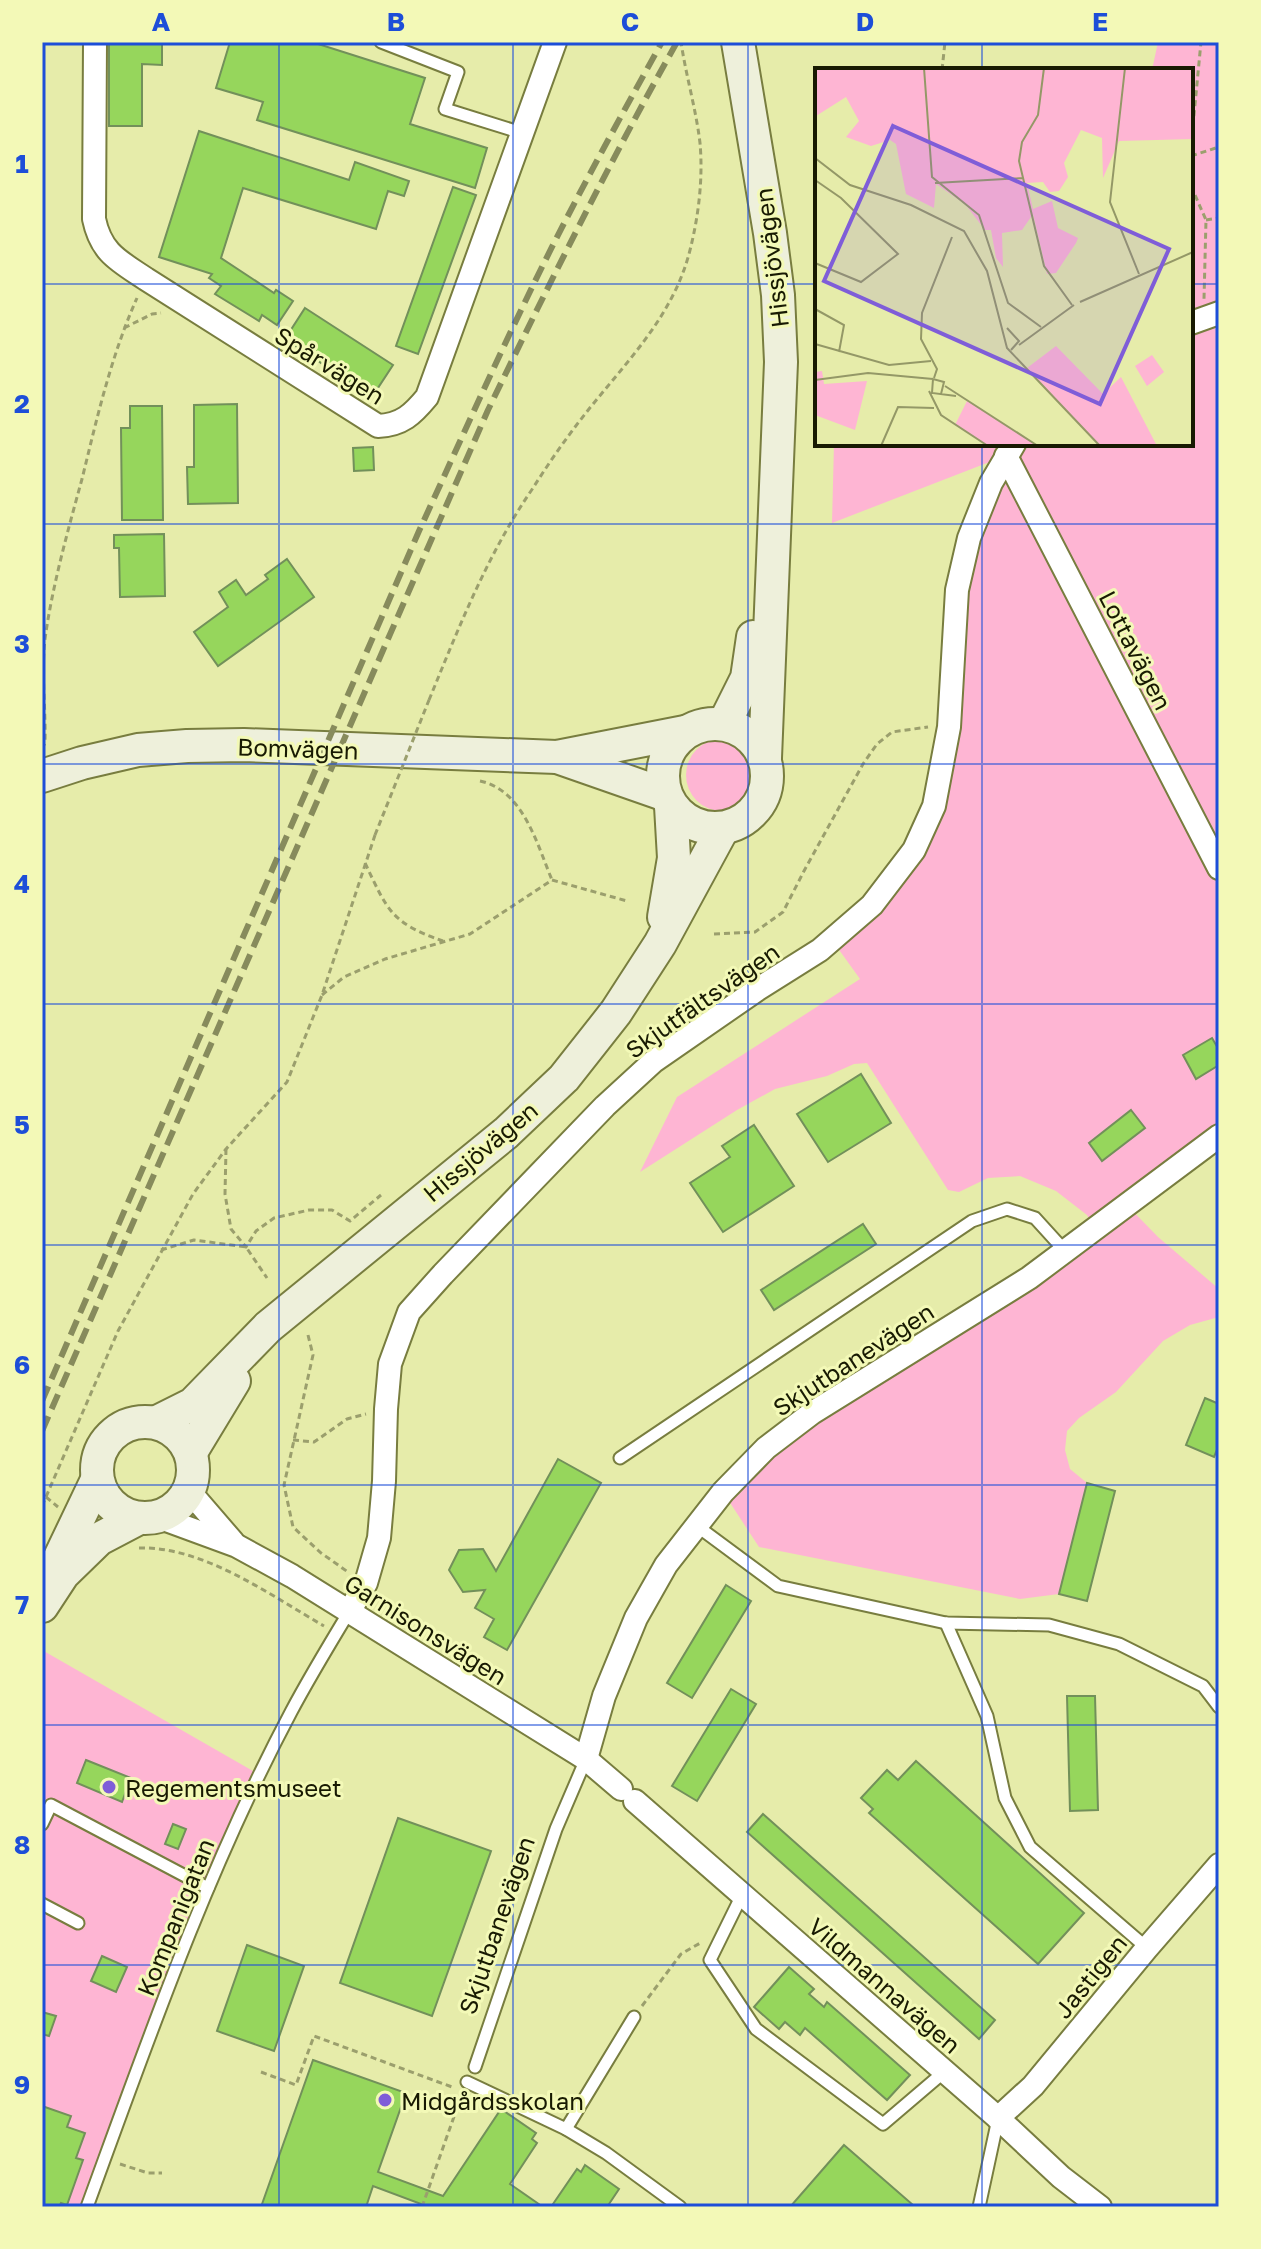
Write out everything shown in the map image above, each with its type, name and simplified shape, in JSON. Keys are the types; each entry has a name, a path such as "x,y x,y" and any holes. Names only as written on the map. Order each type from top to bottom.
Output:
{"main road":[{"name":"Hissjövägen","path":"738,42 770,233 778,295 781,362 765,758"},
{"name":"Hissjövägen","path":"724,724 747,678 778,475"},
{"path":"704,724 724,724 739,729 753,739 765,758 768,779 762,801 752,814 738,824 704,828 681,817 668,800 662,781 663,764 673,744 685,732 704,724"},
{"name":"Bomvägen","path":"42,776 138,750 187,746 244,745 557,757 685,732"},
{"name":"Bomvägen","path":"557,757 668,800"},
{"name":"Hissjövägen","path":"660,944 674,858 668,800"},
{"name":"Hissjövägen","path":"157,1422 193,1404 268,1327 506,1133 564,1078 616,1012 660,944 723,828"},
{"name":"Hissjövägen","path":"191,1452 268,1327"},
{"path":"42,1594 88,1530 148,1518 181,1503 189,1491 194,1469 191,1452 178,1433 157,1422 124,1425 102,1446 88,1530 42,1606"},
{"path":"97,1480 117,1508 148,1518"}],"street":[{"name":"Spårvägen","path":"95,42 93,191 97,233 105,249 146,279 378,426 407,419 427,397 555,42"},
{"name":"Skjutfältsvägen","path":"349,1612 366,1583 379,1538 390,1364 409,1312 605,1106 654,1061 820,950 872,905 914,850 934,806 949,727 957,590 969,538 991,483 1010,450"},
{"name":"Lottavägen","path":"1010,450 1219,868"},
{"name":"Skjutbanevägen","path":"586,1759 604,1696 636,1618 666,1565 723,1492 766,1448 812,1413 1029,1278 1219,1136"},
{"name":"Garnisonsvägen","path":"189,1491 237,1546"},
{"name":"Garnisonsvägen","path":"148,1518 237,1546 586,1759"},
{"name":"Vildmannavägen","path":"586,1759 998,2118 1061,2177 1100,2207"},
{"name":"Jastigen","path":"998,2118 1033,2086 1219,1865"}],"lane":[{"path":"381,42 458,72 445,109 522,133"},
{"path":"620,1458 972,1221 1007,1209 1035,1218 1065,1251"},
{"path":"697,1526 778,1586 946,1623 1049,1625 1119,1644 1203,1686 1219,1707"},
{"name":"Kompanigatan","path":"87,2207 145,2047 208,1888 291,1712 349,1612"},
{"path":"946,1623 987,1716 1005,1798 1030,1847 1147,1948"},
{"name":"Skjutbanevägen","path":"475,2067 556,1829 586,1759"},
{"path":"42,1824 51,1805 208,1888"},
{"path":"742,1895 710,1960 756,2029 883,2124 944,2072"},
{"path":"42,1904 78,1923"},
{"path":"566,2129 634,2017"},
{"path":"467,2082 566,2129 606,2153 680,2207"},
{"path":"979,2207 998,2118"}],"path":[{"path":"42,1506 118,1331 193,1194 226,1149 287,1082 322,995 375,835 482,576 531,490 588,410 632,360 681,279 697,216 700,146 681,42"},
{"path":"942,68 945,42"},
{"path":"1193,125 1201,42"},
{"path":"1193,155 1219,147"},
{"path":"1193,191 1206,220 1205,318"},
{"path":"1206,220 1219,218"},
{"path":"42,749 45,743 45,639 64,545 124,328 146,279"},
{"path":"124,328 152,314 166,312"},
{"path":"714,934 755,932 783,912 863,764 877,744 892,732 921,727 949,727"},
{"path":"397,774 412,774"},
{"path":"478,781 490,783 510,797 532,829 552,880"},
{"path":"365,863 385,905 400,921 416,931 446,942"},
{"path":"322,995 344,977 385,959 470,934 552,880 627,901"},
{"path":"226,1149 225,1194 231,1229 267,1278"},
{"path":"246,1247 256,1231 274,1218 309,1210 332,1210 350,1221 381,1195"},
{"path":"161,1250 194,1240 246,1247"},
{"path":"308,1335 313,1355 284,1485 293,1527 321,1553 366,1583"},
{"path":"293,1440 314,1442 347,1419 386,1409"},
{"path":"46,1497 113,1550 151,1548 181,1553 219,1567 336,1633"},
{"path":"634,2017 681,1954 726,1928"},
{"path":"261,2072 296,2085 314,2036 463,2091 422,2207"},
{"path":"113,2162 148,2173 162,2173"}],"shaded area":[{"path":"1158,42 1219,42 1219,1134 1121,1199 1158,1237 1219,1289 1219,1317 1190,1325 1163,1341 1116,1392 1079,1418 1067,1431 1065,1450 1070,1469 1087,1483 1059,1594 1020,1599 759,1547 723,1492 766,1448 1095,1228 1087,1215 1056,1191 1020,1176 988,1178 959,1192 948,1190 867,1063 854,1064 827,1076 775,1089 640,1172 677,1097 860,979 832,940 934,806 957,590 1005,456 832,523 834,446 1193,446 1193,68 1152,68"},
{"path":"722,739 748,749 758,775 748,801 722,811 696,801 686,775 696,749"},
{"path":"42,1650 260,1775 204,1898 87,2207 42,2207"}],"building":[{"path":"109,42 162,42 162,65 142,64 142,126 109,126"},
{"path":"230,42 312,42 425,78 410,124 487,148 475,188 257,120 263,102 216,88"},
{"path":"199,131 349,180 355,162 409,181 404,196 388,191 376,229 243,188 221,258 274,293 276,290 293,301 277,325 262,315 259,321 215,294 221,286 209,278 212,274 159,257"},
{"path":"453,187 476,195 418,354 396,346"},
{"path":"305,308 393,365 372,397 285,339"},
{"path":"237,404 238,503 188,504 187,467 194,467 194,405"},
{"path":"130,406 162,406 163,520 122,520 121,428 130,428"},
{"path":"373,447 374,470 354,471 353,448"},
{"path":"164,534 165,596 120,597 119,548 114,548 114,535"},
{"path":"287,559 314,597 218,666 194,632 228,607 219,592 236,580 246,595 268,579 265,575"},
{"path":"1212,1038 1219,1050 1219,1065 1196,1079 1183,1055"},
{"path":"861,1074 891,1123 828,1162 797,1114"},
{"path":"1131,1110 1145,1128 1102,1161 1089,1143"},
{"path":"754,1125 794,1186 723,1232 690,1183 730,1157 722,1146"},
{"path":"863,1224 876,1244 774,1310 761,1290"},
{"path":"1205,1398 1219,1404 1219,1445 1214,1457 1186,1445"},
{"path":"558,1459 601,1483 507,1650 484,1637 494,1619 475,1608 485,1590 463,1592 449,1570 459,1550 483,1549 496,1571"},
{"path":"1087,1483 1115,1491 1087,1601 1059,1594"},
{"path":"726,1585 751,1601 692,1698 667,1683"},
{"path":"731,1689 756,1704 697,1801 672,1786"},
{"path":"1067,1696 1095,1696 1098,1810 1070,1811"},
{"path":"86,1760 131,1778 122,1802 77,1783"},
{"path":"916,1761 1084,1913 1038,1964 869,1813 873,1809 861,1798 887,1770 898,1780"},
{"path":"763,1814 995,2020 979,2039 747,1832"},
{"path":"398,1818 491,1851 432,2016 340,1983"},
{"path":"173,1824 186,1829 178,1849 165,1844"},
{"path":"247,1945 304,1966 274,2051 217,2031"},
{"path":"102,1956 127,1967 116,1992 91,1981"},
{"path":"1096,1962 1106,1970 1092,1988 1082,1980"},
{"path":"789,1967 814,1989 809,1994 824,2007 827,2002 910,2075 887,2100 805,2028 800,2035 785,2022 779,2029 754,2007"},
{"path":"42,2012 56,2016 49,2036 42,2034"},
{"path":"313,2060 406,2093 378,2172 443,2196 501,2109 536,2133 532,2139 537,2143 510,2184 543,2207 429,2207 373,2186 366,2207 261,2207"},
{"path":"42,2106 71,2116 67,2127 85,2133 76,2158 83,2160 67,2205 61,2203 59,2207 42,2207"},
{"path":"844,2145 913,2205 790,2207"},
{"path":"585,2165 619,2189 607,2207 551,2207 577,2169 581,2172"}],"railway":[{"path":"42,1401 419,531 542,267 662,42"},
{"path":"42,1431 488,410 627,133 677,42"}],"place":[{"name":"Regementsmuseet","path":"109,1787"},
{"name":"Midgårdsskolan","path":"385,2100"}]}
